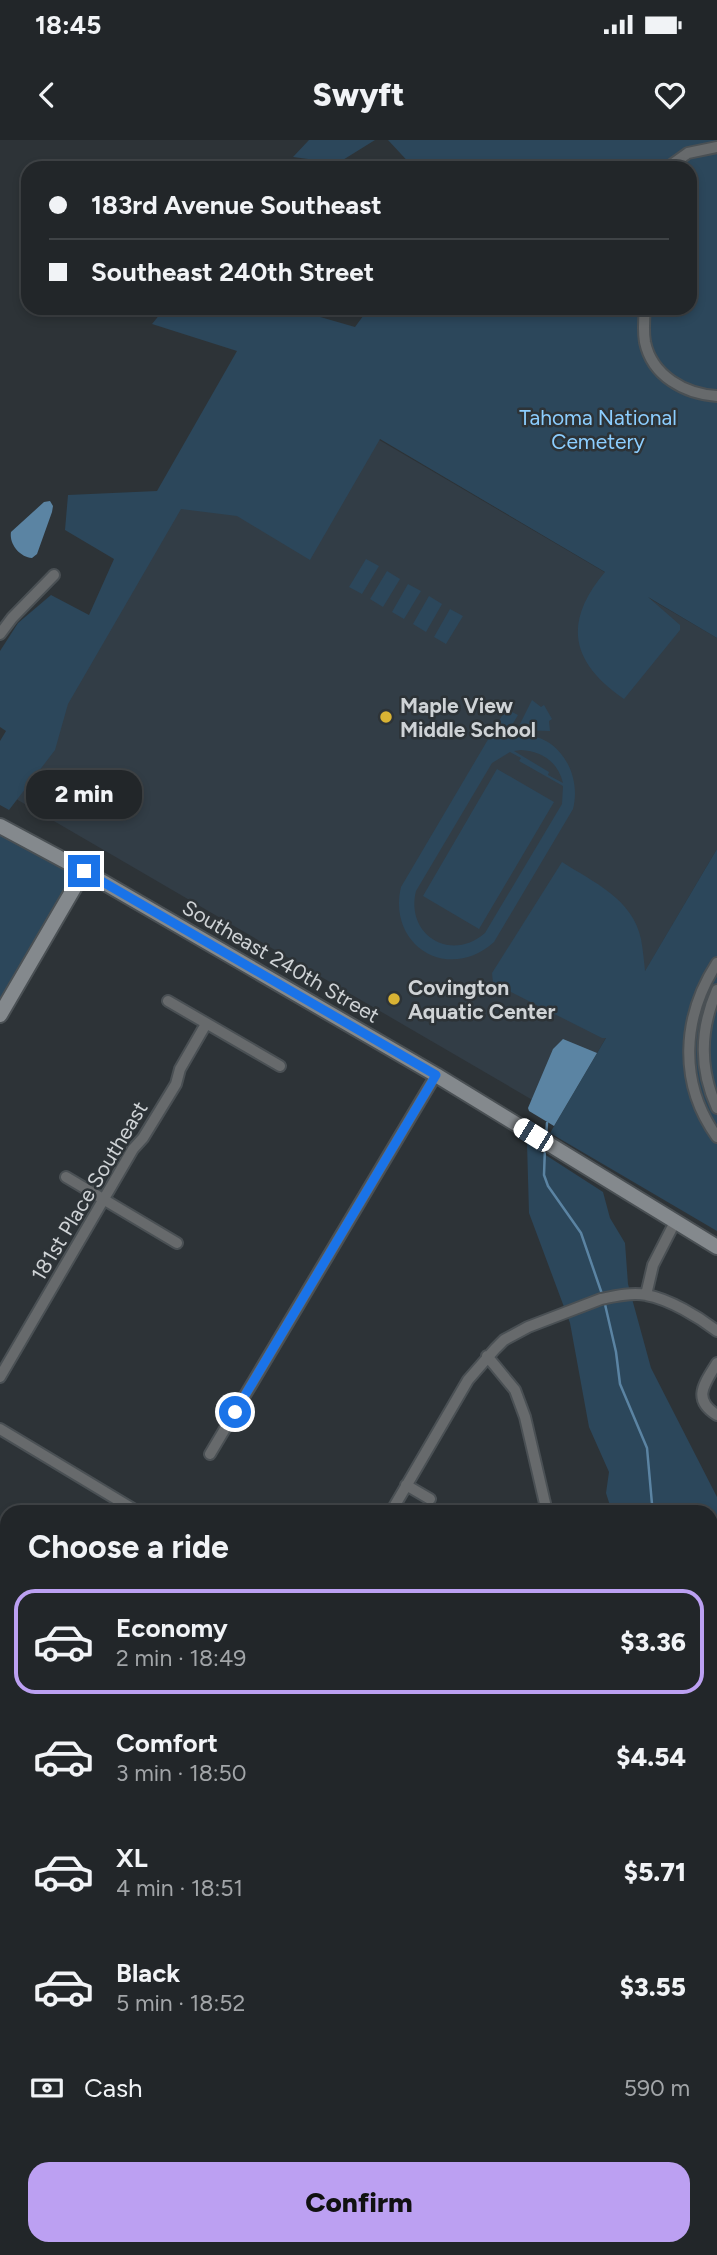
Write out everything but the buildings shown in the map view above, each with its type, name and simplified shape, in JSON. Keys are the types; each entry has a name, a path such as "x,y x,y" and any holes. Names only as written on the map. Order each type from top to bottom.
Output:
{"main road":[{"name":"Southeast 240th Street","path":"0,826 84,871 436,1075 717,1247"},
{"path":"0,1015 84,871"}],"street":[{"path":"677,161 688,153 717,147"},
{"path":"645,315 645,344 660,371 687,391 717,396"},
{"path":"0,634 54,575"},
{"path":"717,963 692,1014 689,1042 691,1077 710,1128 717,1137"},
{"path":"717,990 710,1006 702,1043 705,1072 717,1108"},
{"path":"167,1001 281,1066"},
{"name":"181st Place Southeast","path":"0,1377 133,1149 143,1138 176,1084 180,1069 206,1024"},
{"path":"210,1454 436,1075"},
{"path":"66,1177 177,1243"},
{"path":"646,1295 653,1265 675,1222"},
{"path":"395,1505 468,1380 487,1356 505,1340 528,1327 601,1299 646,1295 688,1311 717,1331"},
{"path":"487,1356 515,1390 525,1417 546,1505"},
{"path":"717,1363 703,1386 702,1400 709,1410 717,1415"},
{"path":"0,1429 126,1505"},
{"path":"406,1485 430,1499"}],"shaded area":[{"name":"Maple View Middle School","path":"253,366 717,638 717,849 560,1116 11,796"},
{"path":"50,501 52,512 37,554 32,558 28,557 14,545 11,532 44,502"},
{"path":"563,1039 597,1053 554,1126 528,1108 553,1049"}],"green space":[{"path":"309,140 375,140 341,161 293,157"},
{"name":"Tahoma National Cemetery","path":"388,140 717,140 717,638 648,597 680,625 680,630 624,699 592,671 583,656 579,640 578,624 583,608 605,572 380,439 310,560 237,516 181,509 68,704 55,750 9,810 0,805 0,741 6,731 0,727 0,651 18,623 51,595 89,615 114,559 65,530 68,495 157,491 237,351 152,324 159,315 313,315 355,327 364,315 697,315 697,161 408,161"},
{"path":"366,559 379,566 362,594 349,587"},
{"path":"387,571 400,579 383,607 370,599"},
{"path":"408,584 421,591 404,619 392,612"},
{"path":"429,596 442,604 426,632 413,624"},
{"path":"450,609 463,616 446,644 434,637"},
{"path":"532,700 541,707 544,705 552,719 549,721 550,731 516,732 515,729"},
{"path":"506,709 518,715 503,740 519,735 534,736 559,751 573,777 573,809 494,942 477,954 459,959 441,958 425,952 412,941 403,926 399,908 401,887","holes":["521,750 548,759 557,769 563,783 514,751","510,752 521,758 519,761 563,786 562,804 485,933 472,942 458,945 434,940 424,932 417,920 414,907 416,891 492,763"]},
{"path":"497,769 554,802 479,929 423,896"},
{"path":"0,833 72,874 0,1004"},
{"path":"717,849 717,1231 550,1133 606,1038 493,983 492,973 562,862 610,893 630,913 641,939 645,971"},
{"path":"527,1143 603,1192 610,1218 625,1243 628,1284 651,1368 717,1497 717,1505 610,1505 606,1493 609,1472 589,1427 570,1323 529,1213"}],"waterway":[{"path":"546,1137 547,1123"},
{"path":"545,1147 544,1175 548,1186 581,1233 602,1294"},
{"path":"604,1300 620,1384 647,1448 653,1505"}],"place":[{"name":"Maple View Middle School","path":"386,717"},
{"name":"Covington Aquatic Center","path":"394,999"}],"route":[{"path":"84,871 436,1075 235,1412"}]}
